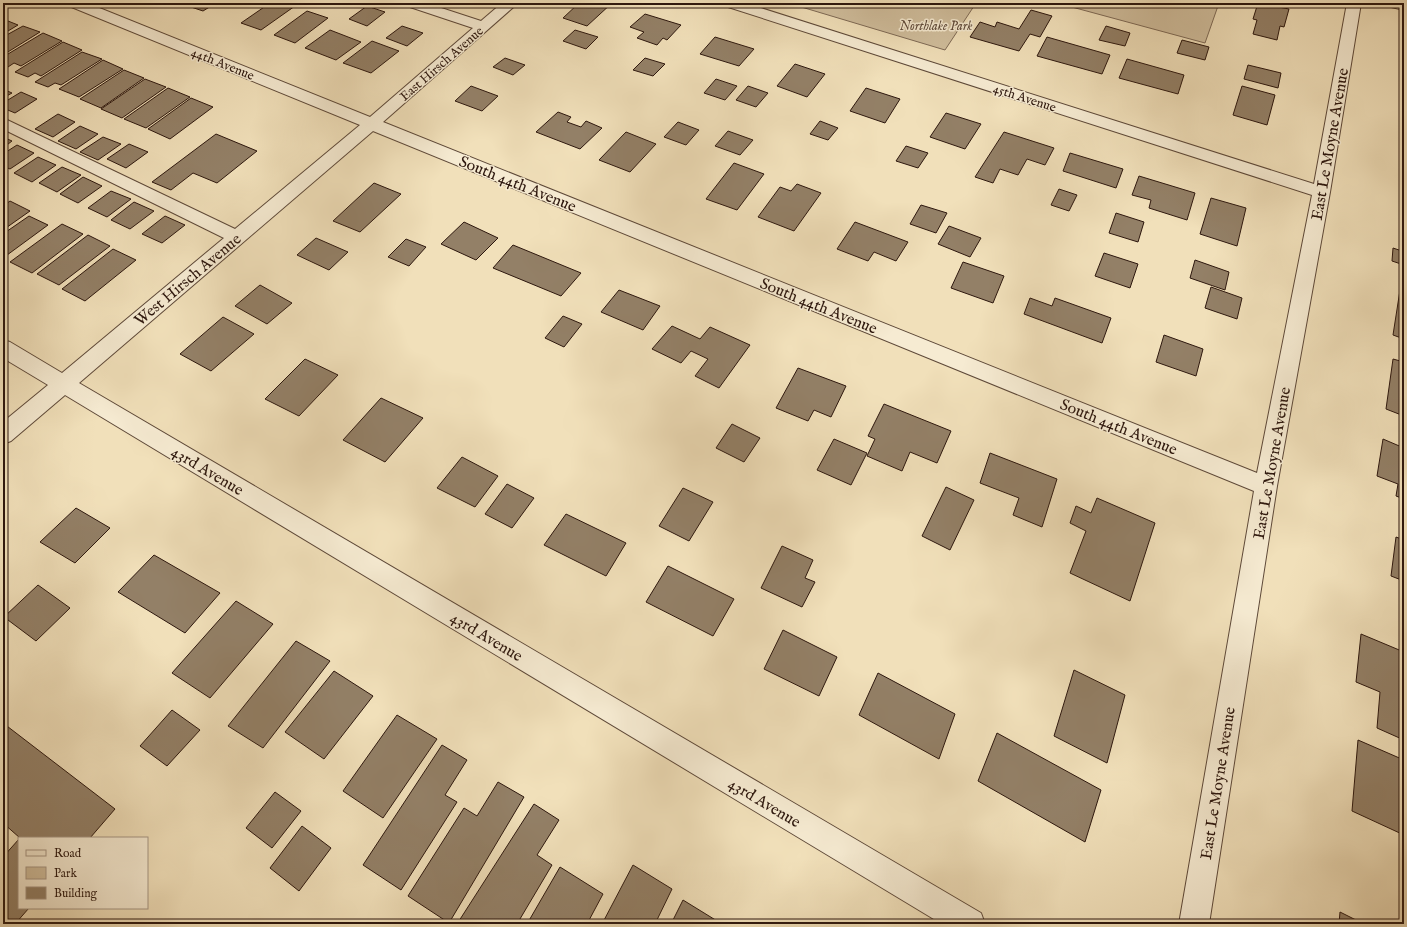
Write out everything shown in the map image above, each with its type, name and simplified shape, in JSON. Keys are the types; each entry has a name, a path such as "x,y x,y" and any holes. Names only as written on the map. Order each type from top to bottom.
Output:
{"street":[{"name":"44th Avenue","path":"74,3 371,124"},
{"path":"412,3 483,28"},
{"name":"East Hirsch Avenue","path":"371,124 511,3"},
{"name":"45th Avenue","path":"730,3 1321,192"},
{"name":"East Le Moyne Avenue","path":"1194,924 1266,486 1321,192 1354,3"},
{"path":"1392,3 1404,6"},
{"path":"3,123 237,237"},
{"name":"West Hirsch Avenue","path":"3,435 371,124"},
{"name":"South 44th Avenue","path":"371,124 1266,486"},
{"name":"43rd Avenue","path":"3,348 970,924"}],"green space":[{"name":"Northlake Park","path":"788,3 976,3 945,50"},
{"path":"1057,3 1219,3 1205,43"}],"building":[{"path":"179,3 216,3 203,11"},
{"path":"270,3 285,3 295,6 261,30 241,23"},
{"path":"579,3 612,3 587,26 563,18"},
{"path":"1258,3 1289,9 1284,27 1280,26 1277,40 1253,34 1257,20 1253,19"},
{"path":"367,6 385,12 367,26 349,19"},
{"path":"1031,10 1052,16 1040,37 1030,34 1019,51 970,37 980,22 995,27 997,22 1019,29"},
{"path":"307,11 328,18 295,43 274,35"},
{"path":"645,14 681,25 667,40 663,38 657,45 637,38 644,32 630,27"},
{"path":"3,19 18,25 3,34"},
{"path":"23,26 40,32 3,55 3,37"},
{"path":"402,26 423,33 407,46 386,38"},
{"path":"1106,26 1130,33 1125,46 1099,40"},
{"path":"330,30 361,42 336,60 305,48"},
{"path":"575,30 598,37 586,49 563,41"},
{"path":"43,33 62,41 21,66 14,63 8,67 3,65 3,57"},
{"path":"715,37 754,49 739,66 700,54"},
{"path":"1047,37 1110,55 1102,74 1037,56"},
{"path":"1182,40 1209,47 1205,60 1177,53"},
{"path":"372,41 399,51 371,73 343,63"},
{"path":"63,42 82,50 41,76 35,73 28,77 15,72"},
{"path":"82,52 102,59 61,85 55,83 48,87 35,82"},
{"path":"505,58 525,65 513,75 493,67"},
{"path":"645,58 665,64 653,76 633,70"},
{"path":"1127,59 1184,75 1178,94 1119,78"},
{"path":"103,60 123,69 79,97 59,89"},
{"path":"795,64 825,74 807,97 777,86"},
{"path":"1248,65 1281,73 1278,88 1244,79"},
{"path":"124,70 144,78 101,108 80,99"},
{"path":"145,79 166,87 122,118 101,109"},
{"path":"716,79 737,86 725,100 704,93"},
{"path":"471,86 498,96 482,111 455,101"},
{"path":"748,86 768,93 756,107 736,100"},
{"path":"1242,86 1275,95 1267,125 1233,115"},
{"path":"168,88 190,97 146,128 124,119"},
{"path":"866,88 900,99 885,123 850,111"},
{"path":"3,89 12,93 3,98"},
{"path":"21,92 37,99 15,113 3,108 3,103"},
{"path":"191,98 213,107 170,139 148,129"},
{"path":"558,112 571,117 567,122 581,127 586,121 602,128 580,149 536,132"},
{"path":"946,113 981,124 965,149 930,137"},
{"path":"58,114 75,122 53,137 35,129"},
{"path":"820,121 838,128 828,140 810,134"},
{"path":"678,122 699,130 686,145 664,137"},
{"path":"80,126 98,134 76,149 58,141"},
{"path":"728,131 753,140 740,155 715,146"},
{"path":"626,132 656,144 630,172 599,160"},
{"path":"1004,132 1054,148 1045,165 1027,159 1018,175 1000,169 993,183 975,177"},
{"path":"216,134 257,151 217,183 193,173 171,190 152,182"},
{"path":"3,137 12,141 3,148"},
{"path":"103,137 121,144 98,160 80,152"},
{"path":"129,144 148,152 126,168 107,159"},
{"path":"17,145 34,153 10,169 3,166 3,154"},
{"path":"906,146 928,153 918,168 896,161"},
{"path":"1070,153 1123,169 1116,188 1063,171"},
{"path":"38,157 56,165 32,182 14,173"},
{"path":"734,163 764,174 737,210 706,199"},
{"path":"62,167 81,175 57,192 39,183"},
{"path":"1139,176 1195,193 1187,220 1149,208 1151,200 1132,195"},
{"path":"83,177 102,186 78,203 60,194"},
{"path":"374,183 401,194 360,232 333,221"},
{"path":"797,184 821,193 794,231 758,217 780,187 791,191"},
{"path":"1059,189 1077,195 1069,211 1051,205"},
{"path":"111,191 131,199 107,217 88,208"},
{"path":"1211,198 1246,208 1237,246 1200,234"},
{"path":"10,201 30,211 3,230 3,206"},
{"path":"134,202 154,211 130,229 111,220"},
{"path":"921,205 947,213 936,233 910,224"},
{"path":"1116,213 1144,222 1138,242 1109,233"},
{"path":"29,216 48,225 3,258 3,234"},
{"path":"165,216 185,225 162,243 142,234"},
{"path":"464,222 498,238 476,260 441,244"},
{"path":"855,222 908,242 896,261 874,252 868,261 837,249"},
{"path":"62,224 83,234 32,273 10,262"},
{"path":"949,226 981,238 970,257 938,244"},
{"path":"88,235 110,246 59,285 37,274"},
{"path":"316,238 348,252 329,270 297,255"},
{"path":"406,239 426,247 409,266 388,257"},
{"path":"1403,240 1404,265 1392,261 1393,248 1402,251"},
{"path":"513,245 581,273 561,296 493,268"},
{"path":"113,249 136,260 85,301 62,289"},
{"path":"1104,253 1138,264 1130,288 1095,276"},
{"path":"1195,260 1229,272 1225,290 1190,278"},
{"path":"963,262 1004,276 993,303 951,288"},
{"path":"260,285 292,303 267,324 235,306"},
{"path":"1211,287 1242,298 1237,319 1205,308"},
{"path":"619,290 660,306 643,330 601,312"},
{"path":"1400,290 1404,292 1404,339 1393,335"},
{"path":"1030,298 1052,306 1055,298 1111,318 1102,343 1024,314"},
{"path":"563,316 582,324 564,347 545,338"},
{"path":"223,317 254,334 211,371 180,354"},
{"path":"672,326 700,339 710,327 750,345 719,388 695,376 708,359 691,351 681,363 652,349"},
{"path":"1164,335 1203,349 1196,376 1156,362"},
{"path":"305,359 338,375 299,416 265,399"},
{"path":"1393,359 1404,362 1404,416 1386,409"},
{"path":"798,368 846,386 831,417 814,410 808,421 776,408"},
{"path":"381,398 423,418 385,462 343,440"},
{"path":"884,404 951,431 937,463 910,452 902,471 867,456 875,439 868,436"},
{"path":"732,424 760,438 744,462 716,448"},
{"path":"834,439 867,453 851,485 817,470"},
{"path":"1383,439 1404,448 1404,499 1396,496 1398,484 1377,476"},
{"path":"990,453 1057,479 1042,527 1013,515 1019,498 980,483"},
{"path":"462,457 498,476 475,507 437,488"},
{"path":"507,484 534,498 512,528 485,514"},
{"path":"946,487 974,500 950,550 922,536"},
{"path":"683,488 713,502 689,541 659,526"},
{"path":"1097,498 1155,523 1130,601 1070,573 1086,531 1070,523 1076,506 1091,513"},
{"path":"76,508 110,528 75,563 40,542"},
{"path":"566,514 626,543 606,576 544,545"},
{"path":"1396,537 1404,540 1404,581 1391,576"},
{"path":"782,546 813,560 805,578 815,582 802,607 761,588"},
{"path":"154,555 220,593 185,633 118,592"},
{"path":"668,566 734,599 713,636 646,602"},
{"path":"38,585 70,608 36,641 4,617"},
{"path":"236,601 273,624 210,698 172,673"},
{"path":"783,630 837,657 819,696 764,669"},
{"path":"1361,634 1404,652 1404,740 1377,728 1380,692 1356,682"},
{"path":"296,641 330,661 263,748 228,726"},
{"path":"1074,670 1125,695 1107,763 1054,736"},
{"path":"334,671 373,696 324,759 285,732"},
{"path":"878,673 955,714 939,759 859,715"},
{"path":"172,710 200,730 167,766 140,746"},
{"path":"397,715 437,739 383,818 343,791"},
{"path":"3,723 115,809 91,837 19,837 3,823"},
{"path":"997,733 1101,790 1085,842 978,781"},
{"path":"1358,740 1404,760 1404,835 1352,811"},
{"path":"442,745 467,760 445,795 457,802 401,890 363,865"},
{"path":"498,782 524,797 449,923 408,896 464,808 477,816"},
{"path":"275,792 301,811 272,848 246,828"},
{"path":"534,804 559,820 537,855 552,865 517,924 457,924"},
{"path":"302,826 331,848 299,891 270,868"},
{"path":"18,840 18,909 28,909 15,924 3,924 3,857"},
{"path":"633,865 672,889 655,924 602,924"},
{"path":"560,867 603,894 587,924 527,924"},
{"path":"683,900 722,924 671,924"},
{"path":"1340,912 1364,924 1339,924"}]}
